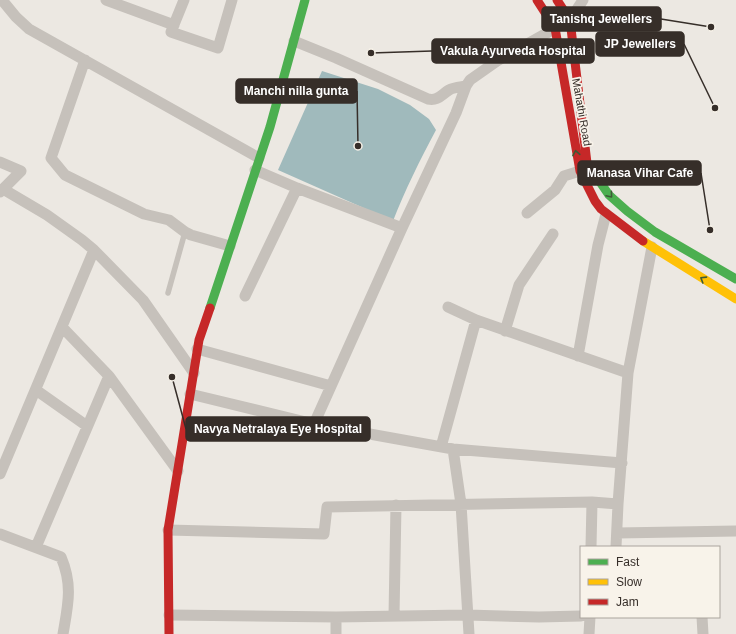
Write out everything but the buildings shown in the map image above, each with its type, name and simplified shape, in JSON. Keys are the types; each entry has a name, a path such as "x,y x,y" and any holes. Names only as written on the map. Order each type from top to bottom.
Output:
{"street":[{"path":"2,0 16,17 28,28 259,158"},
{"path":"106,0 174,25"},
{"path":"184,0 171,32 218,48 232,0"},
{"path":"169,634 168,530 197,349 270,127 305,0"},
{"name":"Mahathi Road","path":"537,0 555,28 580,171 595,201 606,214 652,247 736,299"},
{"name":"Mahathi Road","path":"558,0 570,20 587,163 609,195 627,211 655,232 736,279"},
{"path":"314,424 456,112 466,86 470,80 497,61 570,20 583,0"},
{"path":"294,41 428,99 438,99 449,90 466,86"},
{"path":"84,60 51,158 65,175 144,214 172,221 185,232 230,246"},
{"path":"0,162 21,171 2,191 46,215 94,250 143,300 194,373"},
{"path":"255,170 297,188 402,228"},
{"path":"526,213 555,190 564,176 580,171"},
{"path":"245,296 297,188"},
{"path":"578,356 598,245 606,214"},
{"path":"505,331 519,285 553,234"},
{"path":"616,546 628,373 652,247"},
{"path":"0,474 94,250"},
{"path":"448,307 505,331 628,373"},
{"path":"441,447 476,320"},
{"path":"62,327 109,376 178,471"},
{"path":"197,349 331,386"},
{"path":"36,547 109,376"},
{"path":"36,390 87,426"},
{"path":"190,394 314,424 453,449 622,463"},
{"path":"453,449 461,504 469,634"},
{"path":"168,530 324,534 326,507 592,502 618,504"},
{"path":"591,546 592,502"},
{"path":"394,616 396,505"},
{"path":"617,534 736,531"},
{"path":"0,534 61,557 66,568 70,589 64,634"},
{"path":"169,616 580,616"},
{"path":"336,617 336,634"},
{"path":"589,634 590,618"},
{"path":"702,618 703,634"}],"lane":[{"path":"168,293 185,232"}],"water":[{"path":"322,71 378,89 410,105 429,119 436,130 413,175 393,221 278,170"}],"traffic: fast":[{"path":"210,308 270,127 305,0"},
{"path":"589,166 609,195 627,211 655,232 736,279"}],"traffic: slow":[{"path":"643,241 736,299"}],"traffic: jam":[{"path":"537,0 555,28 580,171 595,201 601,209 643,241"},
{"path":"557,0 570,20 587,163 589,166"},
{"path":"169,634 168,530 199,340 210,308"}],"place":[{"name":"Tanishq Jewellers","path":"711,27"},
{"name":"Vakula Ayurveda Hospital","path":"371,53"},
{"name":"JP Jewellers","path":"715,108"},
{"name":"Manchi nilla gunta","path":"358,146"},
{"name":"Manasa Vihar Cafe","path":"710,230"},
{"name":"Navya Netralaya Eye Hospital","path":"172,377"}]}
